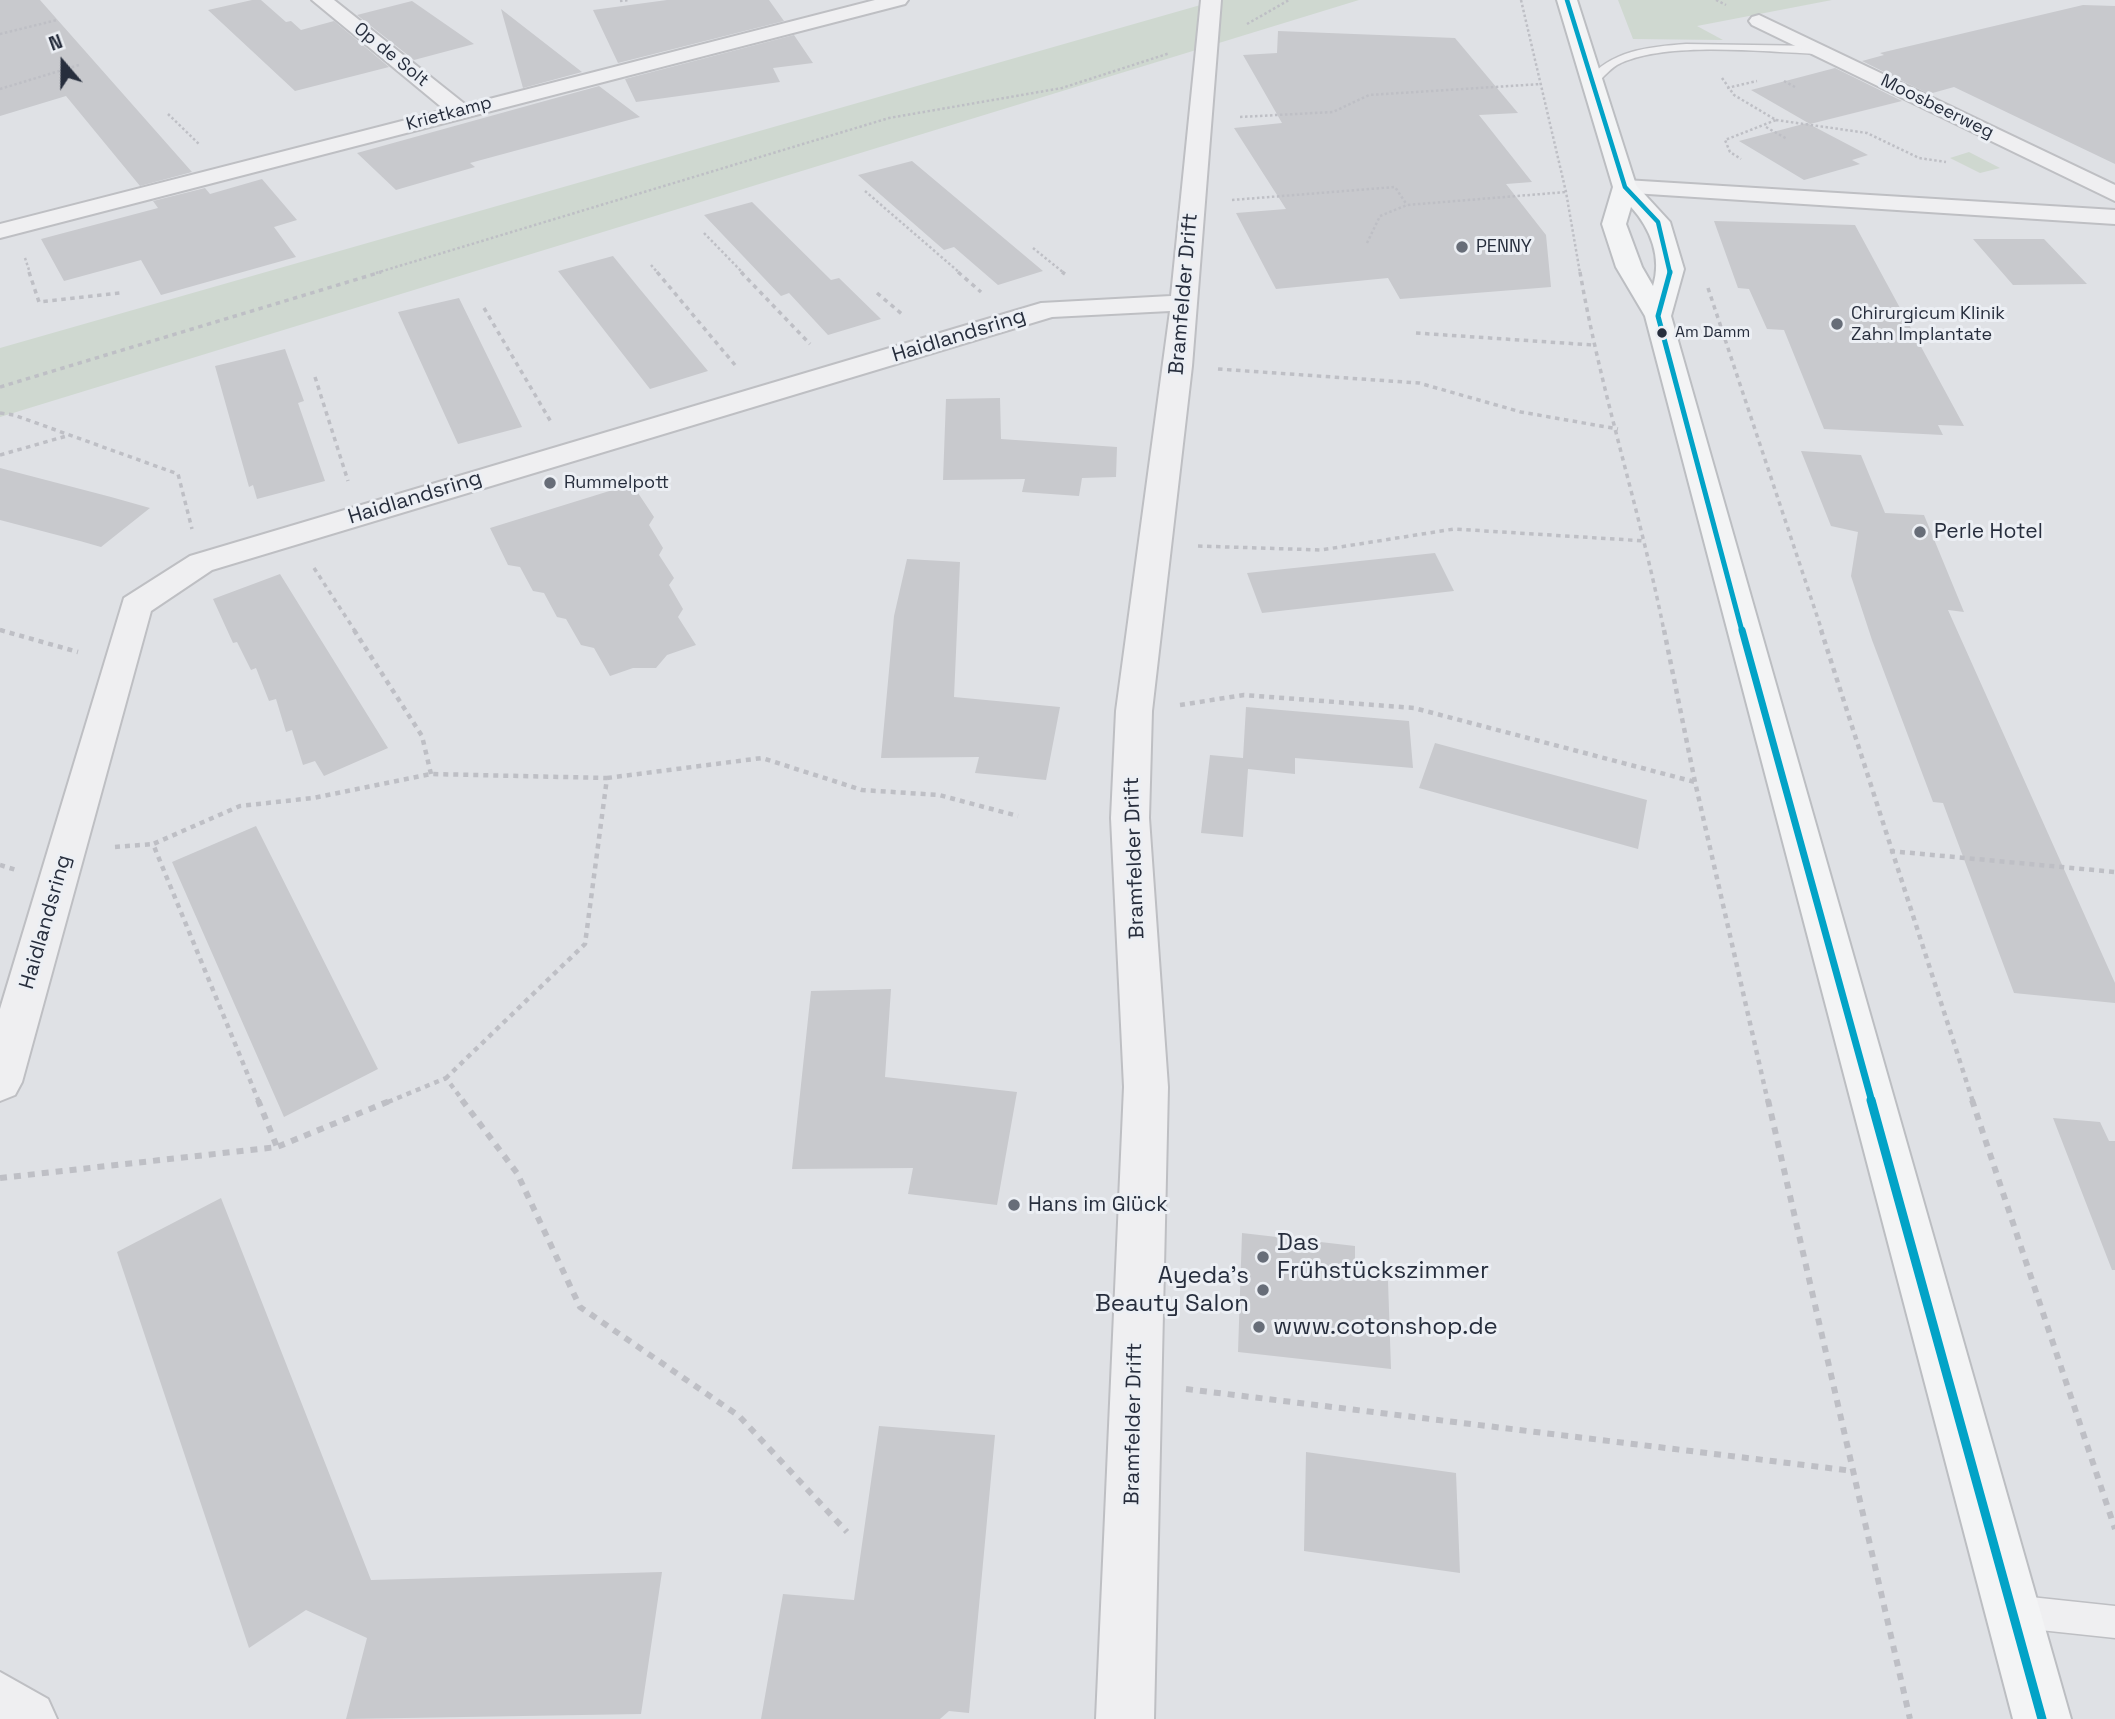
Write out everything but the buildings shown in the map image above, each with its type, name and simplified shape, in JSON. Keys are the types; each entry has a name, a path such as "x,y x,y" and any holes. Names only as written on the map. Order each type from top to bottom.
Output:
{"main road":[{"path":"1567,0 1625,187 1658,222 1671,269 1658,316"},
{"path":"1625,187 1614,224 1629,267 1658,316 2042,1719"}],"street":[{"name":"Op de Solt","path":"322,0 460,111"},
{"name":"Krietkamp","path":"8,229 860,4 898,0"},
{"name":"Bramfelder Drift","path":"1125,1719 1146,1087 1130,818 1134,711 1178,366 1211,0"},
{"name":"Moosbeerweg","path":"1759,21 2115,194"},
{"path":"1625,187 2115,216"},
{"name":"Haidlandsring","path":"0,1082 136,606 201,563 1050,309 1184,303"},
{"path":"0,1701 28,1719"}],"lane":[{"path":"1592,80 1614,61 1636,52 1672,49 1819,50"},
{"path":"2012,1611 2115,1622"}],"path":[{"path":"620,1 629,0"},
{"path":"1521,0 1566,192 1593,345 1618,429 1646,541 1695,782 1910,1719"},
{"path":"0,34 57,20"},
{"path":"0,387 889,118 1062,88 1207,41"},
{"path":"0,89 79,65"},
{"path":"1719,70 1727,88 1734,95 1776,120 1867,133 1919,158 1946,162"},
{"path":"1727,88 1757,81"},
{"path":"1200,120 1333,112 1369,95 1541,84"},
{"path":"1741,159 1730,152 1725,140 1765,127 1776,120"},
{"path":"1765,127 1787,139"},
{"path":"1193,203 1395,187 1407,205"},
{"path":"865,191 1014,320"},
{"path":"1367,243 1380,216 1407,205 1566,192"},
{"path":"8,229 39,302 120,293"},
{"path":"705,233 837,373"},
{"path":"650,265 761,395"},
{"path":"1705,278 1781,503 1890,851 2115,1529"},
{"path":"484,308 569,453"},
{"path":"1416,333 1593,345"},
{"path":"1178,366 1419,383 1521,412 1618,429"},
{"path":"315,377 358,515"},
{"path":"0,413 178,474 201,563"},
{"path":"0,454 70,435"},
{"path":"1157,544 1321,551 1454,529 1646,541"},
{"path":"292,535 422,736 431,774"},
{"path":"0,630 120,663"},
{"path":"1134,711 1244,695 1415,708 1695,782"},
{"path":"277,1147 153,844 240,806 313,798 431,774 607,778 762,758 862,790 939,795 1018,816"},
{"path":"0,1178 277,1147 446,1078 506,1017 585,944 607,778"},
{"path":"1890,851 2115,872"},
{"path":"446,1078 517,1173 579,1307 738,1416 847,1532"},
{"path":"1136,1383 1853,1471"}],"shaded area":[{"path":"1218,0 1359,0 0,417 0,348"},
{"path":"1618,0 1832,0 1697,26 1723,40 1633,39"},
{"path":"1969,152 2000,168 1980,173 1950,158"}],"transit line":[{"path":"1567,0 1625,187 1658,222 1671,269 1658,316 1687,431 2042,1719"}],"place":[{"name":"PENNY","path":"1462,247"},
{"name":"Chirurgicum Klinik Zahn Implantate","path":"1837,324"},
{"name":"Am Damm","path":"1662,333"},
{"name":"Rummelpott","path":"550,483"},
{"name":"Perle Hotel","path":"1920,532"},
{"name":"Hans im Glück","path":"1014,1205"},
{"name":"Das Frühstückszimmer","path":"1263,1257"},
{"name":"Ayeda's Beauty Salon","path":"1263,1290"},
{"name":"www.cotonshop.de","path":"1259,1327"}]}
